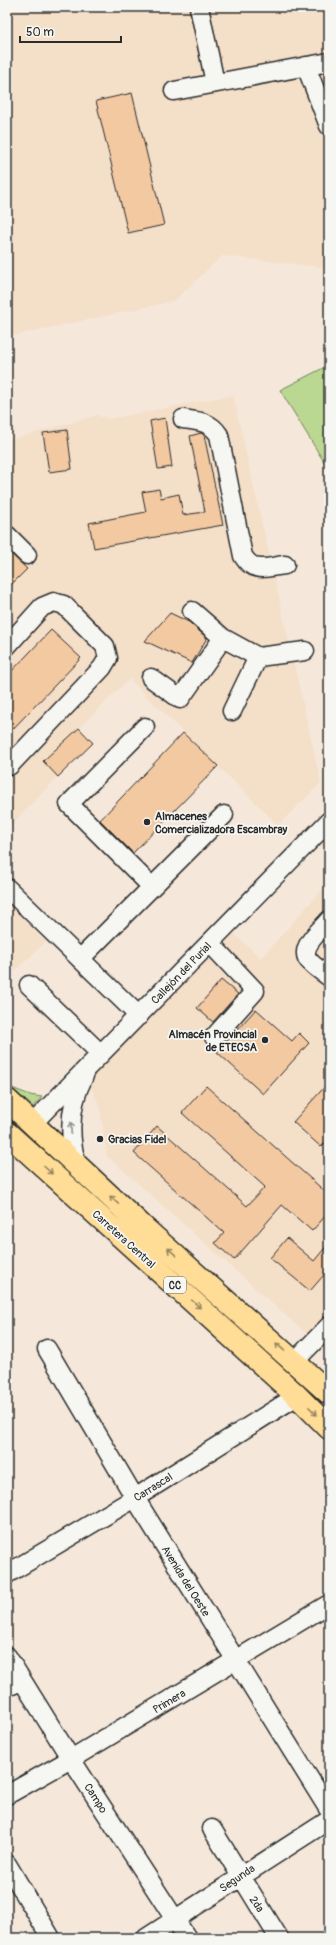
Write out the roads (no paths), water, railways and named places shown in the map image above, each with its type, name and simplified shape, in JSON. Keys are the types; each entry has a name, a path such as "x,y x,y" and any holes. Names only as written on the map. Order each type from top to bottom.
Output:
{"main road":[{"name":"Carretera Central","path":"7,1100 77,1166 329,1392"},
{"path":"10,1140 32,1124"},
{"name":"Carretera Central","path":"10,1140 297,1396 329,1428"}],"street":[{"path":"199,7 215,83"},
{"path":"174,91 329,62"},
{"path":"306,66 329,126"},
{"path":"183,419 208,424 214,427 219,434 243,556 248,565 256,569 285,565"},
{"path":"7,536 27,555"},
{"path":"7,646 42,607 54,602 64,605 105,646 108,658 102,668 9,766"},
{"path":"192,611 223,638 258,657 305,651"},
{"path":"151,678 180,699 223,638"},
{"path":"232,711 258,657"},
{"path":"145,727 69,804 152,887"},
{"path":"80,959 224,815"},
{"name":"Callejón del Purial","path":"32,1124 329,821"},
{"path":"7,888 139,1016"},
{"path":"329,920 310,942 306,951 308,958 329,977"},
{"path":"210,943 254,991 214,1037"},
{"path":"29,985 101,1054"},
{"path":"77,1166 72,1146 71,1117 77,1090 88,1068"},
{"path":"296,1361 329,1326"},
{"name":"Avenida del Oeste","path":"47,1349 135,1498 329,1810"},
{"name":"Carrascal","path":"7,1574 135,1498 297,1396"},
{"name":"Primera","path":"7,1795 71,1759 329,1604"},
{"name":"Campo","path":"7,1656 15,1684 71,1759 187,1938"},
{"name":"Segunda","path":"146,1938 329,1820"},
{"name":"2da","path":"212,1829 279,1938"},
{"path":"7,1864 51,1938"}],"place":[{"name":"Almacenes Comercializadora Escambray","path":"147,822"},
{"name":"Almacén Provincial de ETECSA","path":"265,1040"},
{"name":"Gracias Fidel","path":"100,1139"}]}
